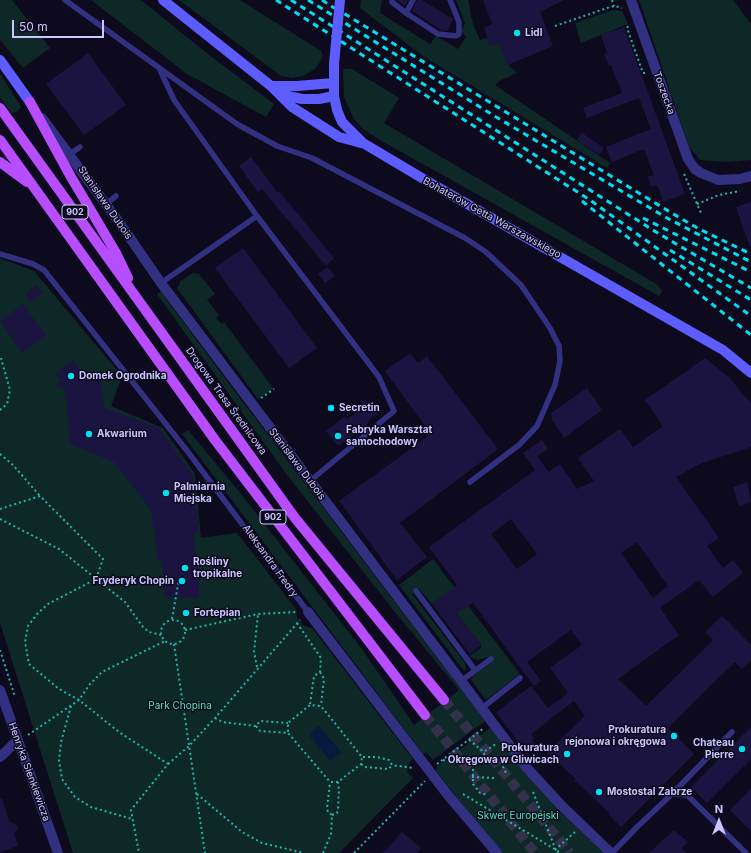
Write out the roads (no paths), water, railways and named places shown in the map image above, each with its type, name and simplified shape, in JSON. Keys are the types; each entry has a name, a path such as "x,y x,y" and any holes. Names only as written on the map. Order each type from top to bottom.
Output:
{"main road":[{"path":"163,0 271,86 292,107 338,137 363,143"},
{"name":"Bohaterów Getta Warszawskiego","path":"340,0 334,64 334,96 342,122 363,143 724,350 751,373"},
{"name":"Stanisława Dubois","path":"0,60 30,102"},
{"path":"271,86 297,86 333,83"},
{"path":"279,94 302,99 319,99 334,96"},
{"path":"30,102 116,253 137,298"},
{"name":"Drogowa Trasa Średnicowa","path":"0,108 295,518 444,700"},
{"name":"902","path":"0,140 215,440 425,715"},
{"path":"0,162 35,188"}],"street":[{"name":"Toszecka","path":"630,0 688,159 695,168 709,177 727,181 751,176"},
{"name":"Stanisława Dubois","path":"30,102 70,154 161,283 461,681 560,805 612,853"},
{"name":"Aleksandra Fredry","path":"308,612 428,774 497,853"},
{"name":"Henryka Sienkiewicza","path":"0,690 58,853"},
{"path":"0,757 17,741"}],"lane":[{"path":"65,0 159,69 244,128 276,146 312,158 465,238 486,252 520,285 550,328 559,346 560,361 555,385 537,426 519,445 470,482"},
{"path":"392,0 392,2 438,34 456,36 459,34 459,22 450,0"},
{"path":"406,12 413,0"},
{"path":"159,69 174,100 257,216 379,377 394,411 310,481"},
{"path":"70,154 80,147"},
{"path":"106,204 116,196"},
{"path":"161,283 257,216"},
{"name":"Aleksandra Fredry","path":"0,254 33,264 44,270 193,458 308,612"},
{"path":"416,591 475,670"},
{"path":"461,681 491,659"},
{"path":"482,708 520,678"},
{"path":"612,853 732,732"},
{"path":"672,794 687,795 746,853"}],"water":[{"path":"319,726 341,752 330,761 309,735"}],"tunnel":[{"path":"444,700 570,853"},
{"path":"425,715 535,853"}],"railway":[{"path":"276,0 590,200 751,316"},
{"path":"291,0 656,232 751,288"},
{"path":"308,0 496,117 667,218 751,262"},
{"path":"322,0 339,11"},
{"path":"335,8 670,212 699,229 751,254"},
{"path":"582,201 751,335"},
{"path":"643,218 751,272"},
{"path":"670,250 751,300"}],"place":[{"name":"Lidl","path":"517,33"},
{"name":"Domek Ogrodnika","path":"71,376"},
{"name":"Secretin","path":"331,408"},
{"name":"Akwarium","path":"89,434"},
{"name":"Fabryka Warsztat samochodowy","path":"338,436"},
{"name":"Palmiarnia Miejska","path":"166,493"},
{"name":"Rośliny tropikalne","path":"185,568"},
{"name":"Fryderyk Chopin","path":"182,581"},
{"name":"Fortepian","path":"186,613"},
{"name":"Prokuratura rejonowa i okręgowa","path":"674,736"},
{"name":"Chateau Pierre","path":"742,749"},
{"name":"Prokuratura Okręgowa w Gliwicach","path":"567,754"},
{"name":"Mostostal Zabrze","path":"599,792"}],"park label":[{"name":"Park Chopina","path":"180,706"},
{"name":"Skwer Europejski","path":"518,816"}]}
